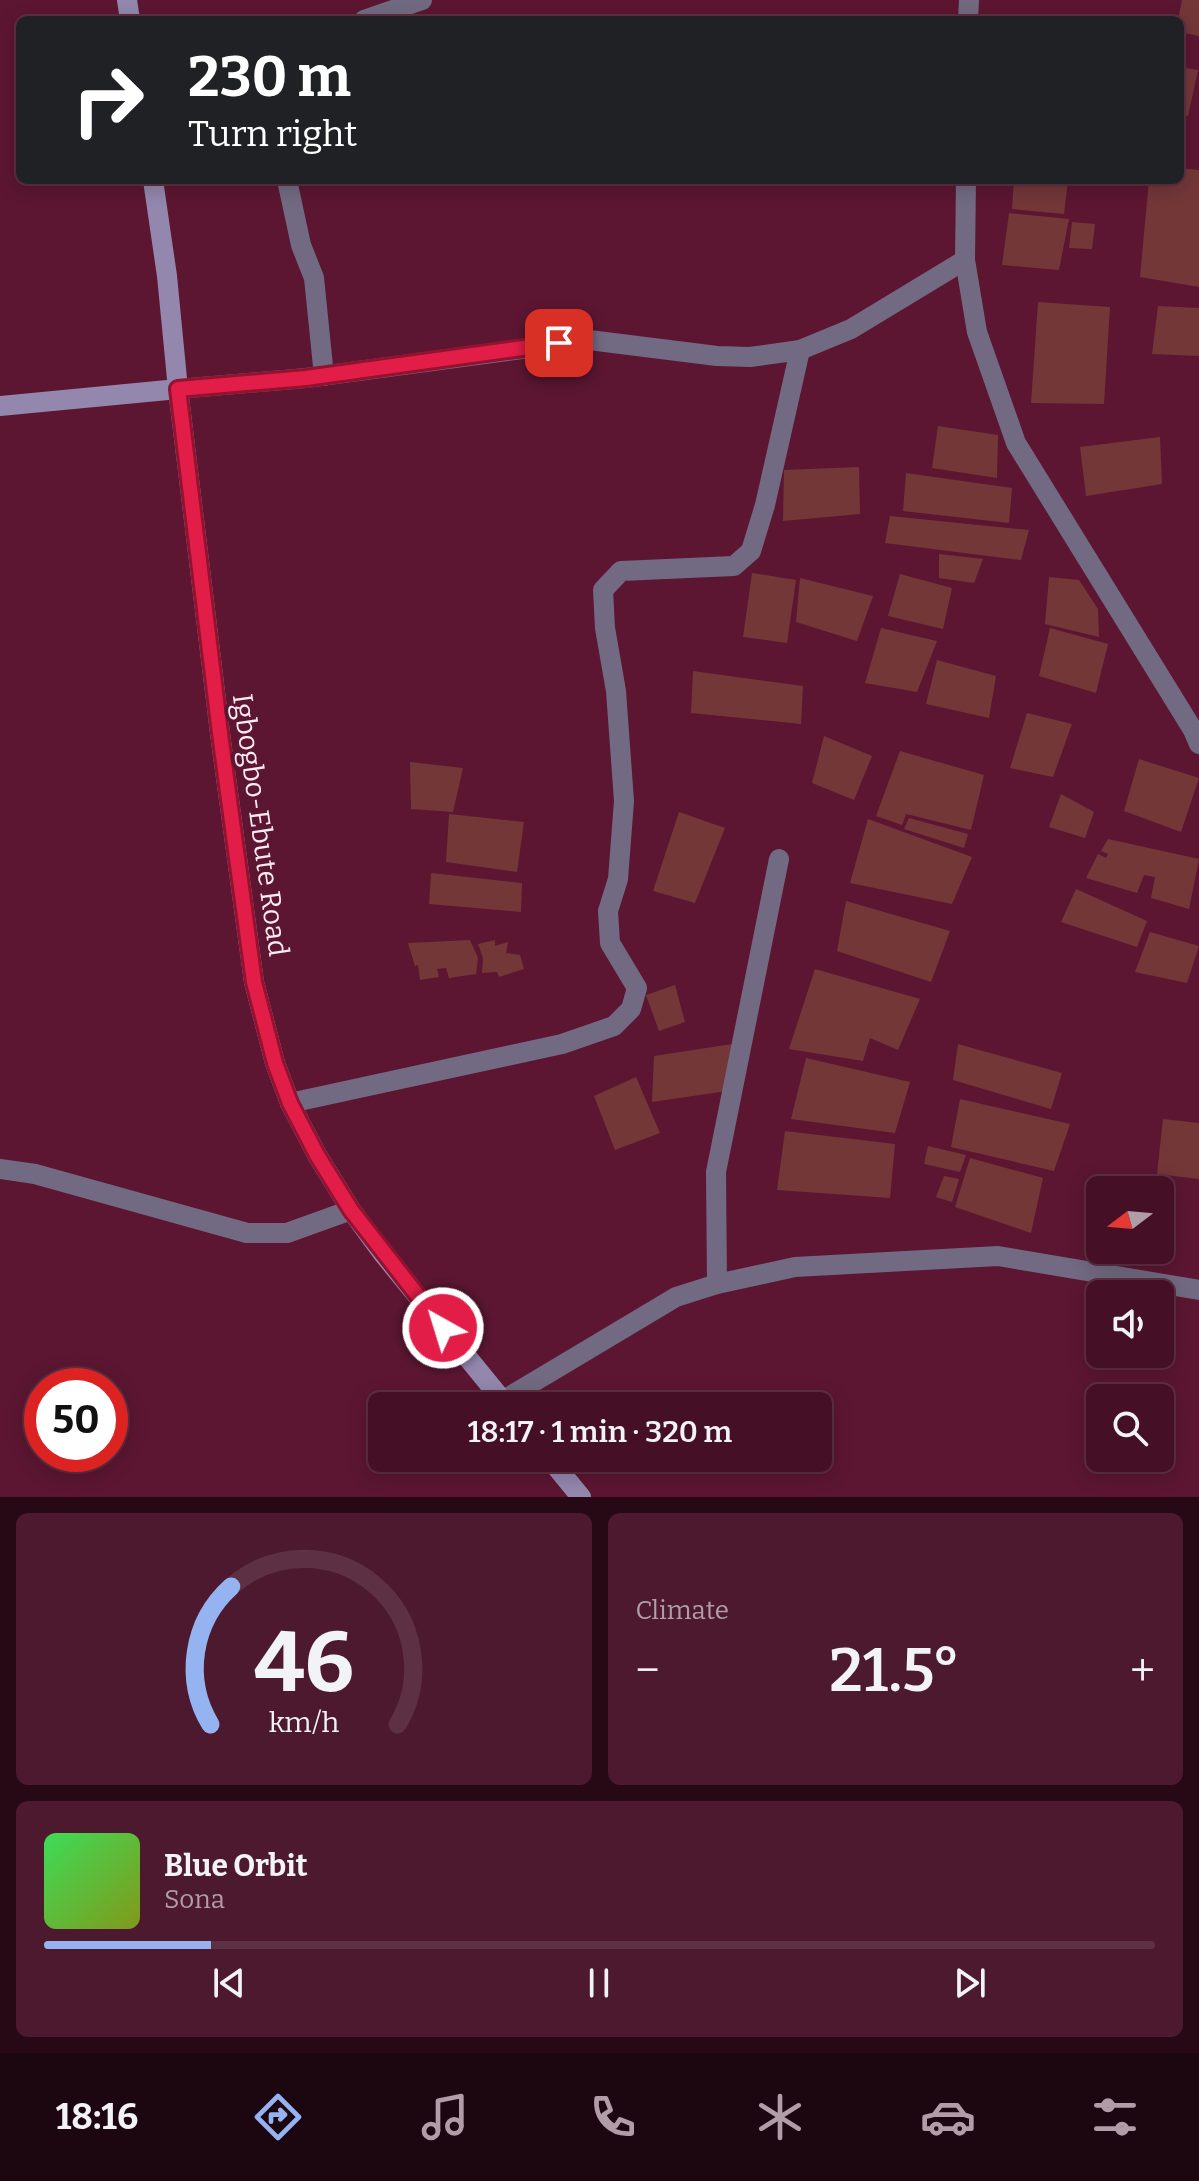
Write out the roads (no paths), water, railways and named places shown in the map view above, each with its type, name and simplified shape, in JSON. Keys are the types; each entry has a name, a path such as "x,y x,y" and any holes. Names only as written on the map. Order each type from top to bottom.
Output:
{"main road":[{"name":"Igbogbo-Ebute Road","path":"154,184 221,741 254,982 275,1063 290,1103 351,1210 495,1392"},
{"path":"0,406 178,389"},
{"path":"560,1472 581,1497"}],"street":[{"path":"376,16 422,0"},
{"path":"288,184 301,245 314,278 324,376"},
{"path":"966,184 965,260 977,332 1016,443 1197,735"},
{"path":"178,389 324,376 589,340 739,357 800,350 851,329 965,260"},
{"path":"290,1103 562,1044 614,1026 631,1009 637,988 610,943 609,933 608,911 618,879 624,801 616,691 605,628 603,590 621,571 734,566 751,551 765,505 800,350"},
{"path":"717,1284 716,1172 779,859"},
{"path":"0,1169 35,1174 247,1233 287,1233 351,1210"},
{"path":"522,1392 676,1297 717,1284 795,1267 998,1256 1199,1290"}]}
